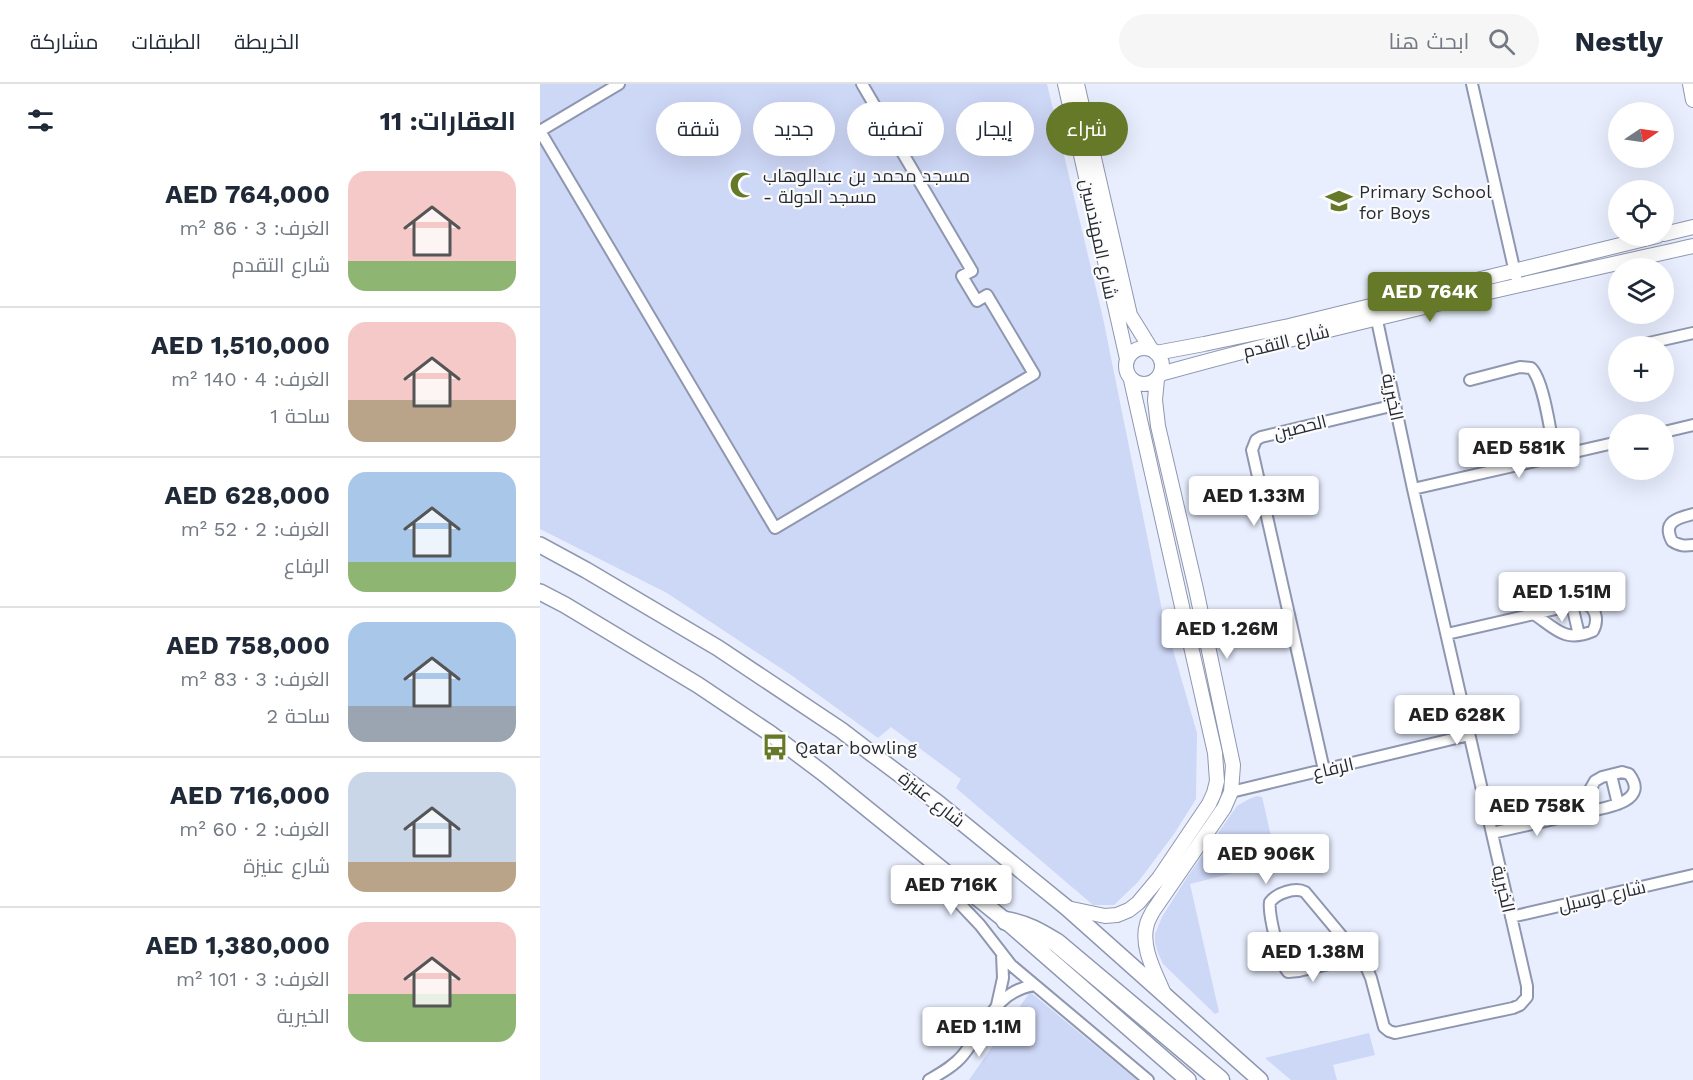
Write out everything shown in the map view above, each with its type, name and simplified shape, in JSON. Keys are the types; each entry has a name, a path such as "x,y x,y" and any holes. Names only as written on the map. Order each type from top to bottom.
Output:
{"highway":[{"path":"1006,921 1037,930 1057,944 1220,1080"}],"main road":[{"name":"شارع عنيزة","path":"540,545 718,648 841,730 938,803 1067,908 1260,1080"},
{"path":"540,592 566,605 689,679 771,734 1006,921 1188,1080"}],"street":[{"path":"619,84 540,131 775,528 1034,374 987,295 977,301 962,276 972,270 862,84"},
{"name":"شارع المهندسين","path":"1065,84 1127,359"},
{"name":"شارع المهندسين","path":"1077,84 1130,315 1154,351"},
{"path":"1472,84 1518,286"},
{"path":"1689,84 1693,100"},
{"path":"1674,231 1693,226"},
{"name":"شارع التقدم","path":"1154,351 1258,333 1615,246"},
{"name":"شارع التقدم","path":"1159,377 1261,346 1693,246"},
{"name":"الخيرية","path":"1359,957 1293,973 1288,972 1284,969 1270,911 1270,902 1273,898 1303,889 1327,917 1359,957 1368,970 1384,1027 1395,1034 1513,1008 1525,1000 1528,991 1413,489 1374,305"},
{"path":"1674,337 1693,333"},
{"path":"1067,908 1105,916 1117,915 1138,903 1159,878 1200,819 1214,793 1217,781 1215,753 1131,380 1125,370 1127,359 1134,350 1146,348 1154,351 1162,363 1155,399 1158,426 1233,765 1231,792 1224,808 1153,910 1146,925 1145,940 1165,996"},
{"path":"1470,380 1520,367 1531,368 1536,372 1555,456"},
{"path":"1131,380 1148,385 1159,377"},
{"name":"الحصين","path":"1324,770 1252,450 1256,440 1262,437 1395,405"},
{"path":"1674,430 1693,425"},
{"path":"1413,489 1608,444"},
{"path":"1693,514 1674,520 1669,530 1672,541 1676,545 1693,544"},
{"path":"1446,634 1572,605 1587,604 1594,612 1596,623 1595,628 1590,632 1572,636 1564,634 1534,614"},
{"path":"1572,605 1579,635"},
{"name":"الرفاع","path":"1231,792 1469,735"},
{"path":"1492,833 1627,801 1635,790 1629,774 1622,772 1595,781 1576,813"},
{"path":"1611,775 1618,804"},
{"path":"931,860 943,886 980,925 1011,965 1148,1080"},
{"name":"شارع لوسيل","path":"1511,917 1693,875"},
{"path":"997,1005 1003,978 1002,953"},
{"path":"929,1080 963,1056 997,1005 1014,990 1034,985"}],"shaded area":[{"path":"540,84 1047,84 1051,102 1046,102 1046,156 1064,156 1103,318 1163,615 1197,733 1196,799 1174,834 1138,882 1114,905 1093,905 956,788 961,779 891,727 878,738 791,675 667,593 540,529"},
{"path":"1257,796 1262,797 1277,862 1190,884 1219,1012 1215,1014 1163,964 1155,943 1155,934 1162,917 1188,876 1237,806"},
{"path":"1030,992 1137,1080 969,1080"},
{"path":"1369,1033 1375,1055 1333,1065 1337,1080 1291,1080 1265,1058"}],"place":[{"name":"مسجد محمد بن عبدالوهاب - مسجد الدولة","path":"743,185"},
{"name":"Primary School for Boys","path":"1339,201"},
{"name":"Qatar bowling","path":"775,747"}]}
